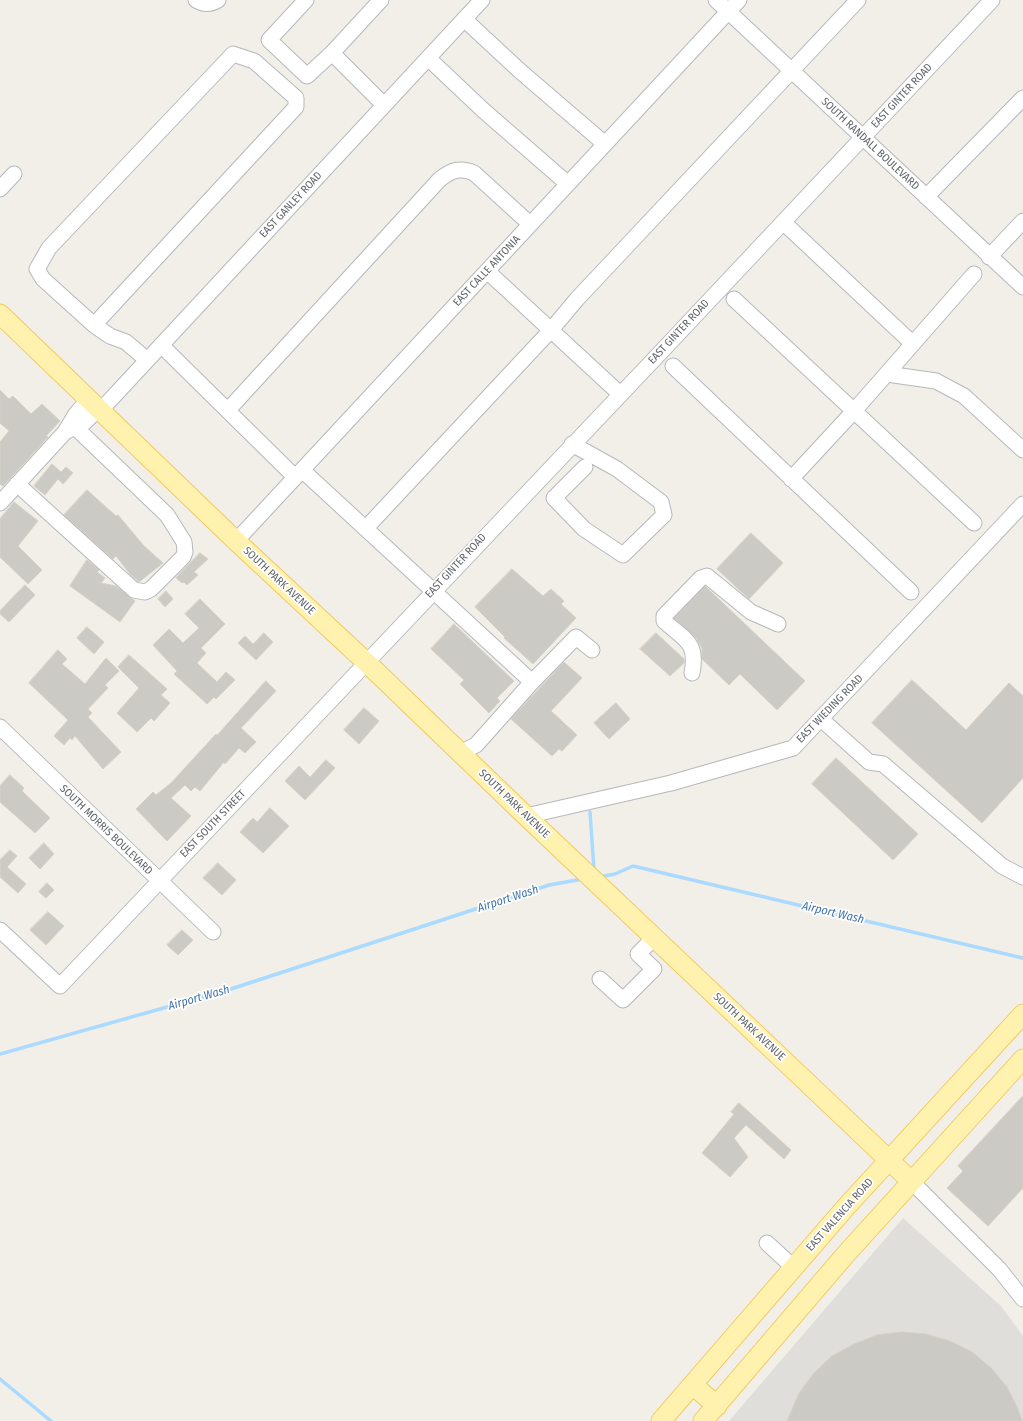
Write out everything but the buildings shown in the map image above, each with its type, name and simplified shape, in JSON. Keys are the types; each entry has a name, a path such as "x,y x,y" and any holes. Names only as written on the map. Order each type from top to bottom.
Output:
{"main road":[{"name":"SOUTH PARK AVENUE","path":"0,314 95,407 366,662 654,938 912,1181"},
{"name":"EAST VALENCIA ROAD","path":"661,1421 793,1267 1023,1014"},
{"path":"703,1421 846,1254 1023,1059"},
{"path":"693,1385 717,1406"}],"street":[{"path":"196,0 202,4 208,4 218,0"},
{"path":"306,0 269,40 307,76 332,53 381,0"},
{"name":"EAST GANLEY ROAD","path":"0,503 70,429 76,414 95,407 148,360 482,0"},
{"name":"SOUTH RANDALL BOULEVARD","path":"716,0 989,257 1022,285"},
{"name":"EAST CALLE ANTONIA","path":"236,541 739,0"},
{"path":"366,528 552,330 577,299 858,0"},
{"name":"EAST GINTER ROAD","path":"366,662 992,0"},
{"path":"464,19 520,71 605,144"},
{"path":"332,53 384,105"},
{"path":"94,325 296,107 296,98 254,61 233,54 49,248 37,269 43,279 94,325 110,336 126,342 148,360"},
{"path":"428,58 568,184"},
{"path":"926,197 1023,98"},
{"path":"228,410 440,178 448,173 465,169 474,173 530,224"},
{"path":"0,190 14,174"},
{"path":"989,257 1023,221"},
{"path":"783,222 913,344"},
{"path":"487,271 620,394"},
{"path":"791,479 854,411 974,274"},
{"path":"734,299 974,523"},
{"path":"161,345 228,410 299,473 366,528 532,682"},
{"path":"673,366 911,592"},
{"path":"887,374 936,381 957,392 978,408 1023,450"},
{"path":"17,484 134,590 145,592 182,557 185,552 184,542 167,515 70,429"},
{"path":"572,444 617,469 661,502 664,515 623,555 584,529 554,498 585,467"},
{"name":"EAST WIEDING ROAD","path":"526,816 671,783 793,748 1023,504"},
{"path":"692,673 695,658 692,646 664,621 664,616 701,578 707,576 751,612 778,624"},
{"path":"460,753 476,745 532,682 576,637 592,650"},
{"name":"EAST SOUTH STREET","path":"0,930 60,986 158,880 366,662"},
{"path":"821,719 869,762 883,764 1002,866 1023,877"},
{"name":"SOUTH MORRIS BOULEVARD","path":"0,727 213,932"},
{"path":"654,938 638,954 654,969"},
{"path":"600,980 622,1000 670,952"},
{"name":"SOUTH PARK AVENUE","path":"912,1181 1011,1282 1023,1299"},
{"path":"767,1243 793,1267"}],"shaded area":[{"path":"903,1218 1001,1306 1023,1336 1023,1421 729,1421"}],"waterway":[{"path":"590,812 594,870"},
{"name":"Airport Wash","path":"599,877 615,874 633,866 1023,958"},
{"name":"Airport Wash","path":"0,1054 231,989 549,885 583,879"},
{"path":"0,1379 51,1421"}]}
